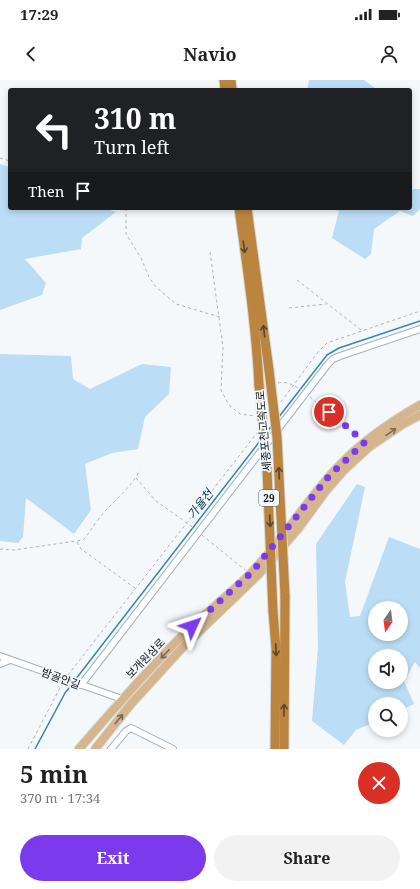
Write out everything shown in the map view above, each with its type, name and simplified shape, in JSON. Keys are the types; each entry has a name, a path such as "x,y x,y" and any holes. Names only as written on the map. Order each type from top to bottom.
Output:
{"highway":[{"name":"세종포천고속도로","path":"239,210 254,318 268,470 273,611 276,649 275,749"},
{"name":"세종포천고속도로","path":"247,210 277,437 285,596 284,749"}],"main road":[{"name":"보개원삼로","path":"79,749 122,699 183,634 250,574 333,472 364,443 398,418 420,405"},
{"name":"보개원삼로","path":"96,749 131,704 183,647 259,574 298,529 325,492 344,470 370,447 420,415"}],"street":[{"path":"80,684 304,393 328,364 333,359 420,329"},
{"name":"밤골안길","path":"0,656 122,699"},
{"path":"0,664 10,660"},
{"path":"111,749 126,730 132,728 173,749"}],"path":[{"path":"126,210 126,234 141,258 155,286 176,304 223,317"},
{"path":"210,252 223,347 221,390 229,405 240,414 254,417 259,415"},
{"path":"297,280 362,331"},
{"path":"289,308 327,304"},
{"path":"277,406 318,352 327,343 420,312"},
{"path":"278,383 285,382 294,385 352,431 364,443"},
{"path":"28,749 67,679 259,429"},
{"path":"0,549 14,550 82,540 88,535 98,519 136,478 140,470"},
{"path":"136,478 156,501 189,525 250,574"},
{"path":"77,541 81,549 135,589"}],"shaded area":[{"path":"309,80 364,80 375,88 307,88"},
{"path":"0,164 8,166 8,210 110,210 116,212 82,238 81,249 25,259 46,283 42,295 0,310"},
{"path":"420,189 420,209 413,216 400,211 374,229 371,254 365,259 332,238 339,211 336,210 412,210 412,190"},
{"path":"0,354 71,356 73,379 90,389 142,364 171,367 169,394 145,417 138,449 112,453 85,464 91,510 74,534 26,498 23,537 18,543 0,541"},
{"path":"357,484 365,487 345,582 350,617 360,616 389,537 420,549 420,668 415,662 408,674 408,649 368,649 368,689 407,689 414,704 408,707 408,697 368,697 368,725 356,730 344,745 312,721 318,648 316,544"}],"waterway":[{"name":"가율천","path":"278,418 327,355 339,348 420,321"},
{"name":"가율천","path":"267,432 272,425"},
{"name":"가율천","path":"75,680 260,441"},
{"name":"가율천","path":"35,749 65,693 73,683"}],"route":[{"path":"192,626 252,572 293,523 329,476 364,443 329,412"}]}
